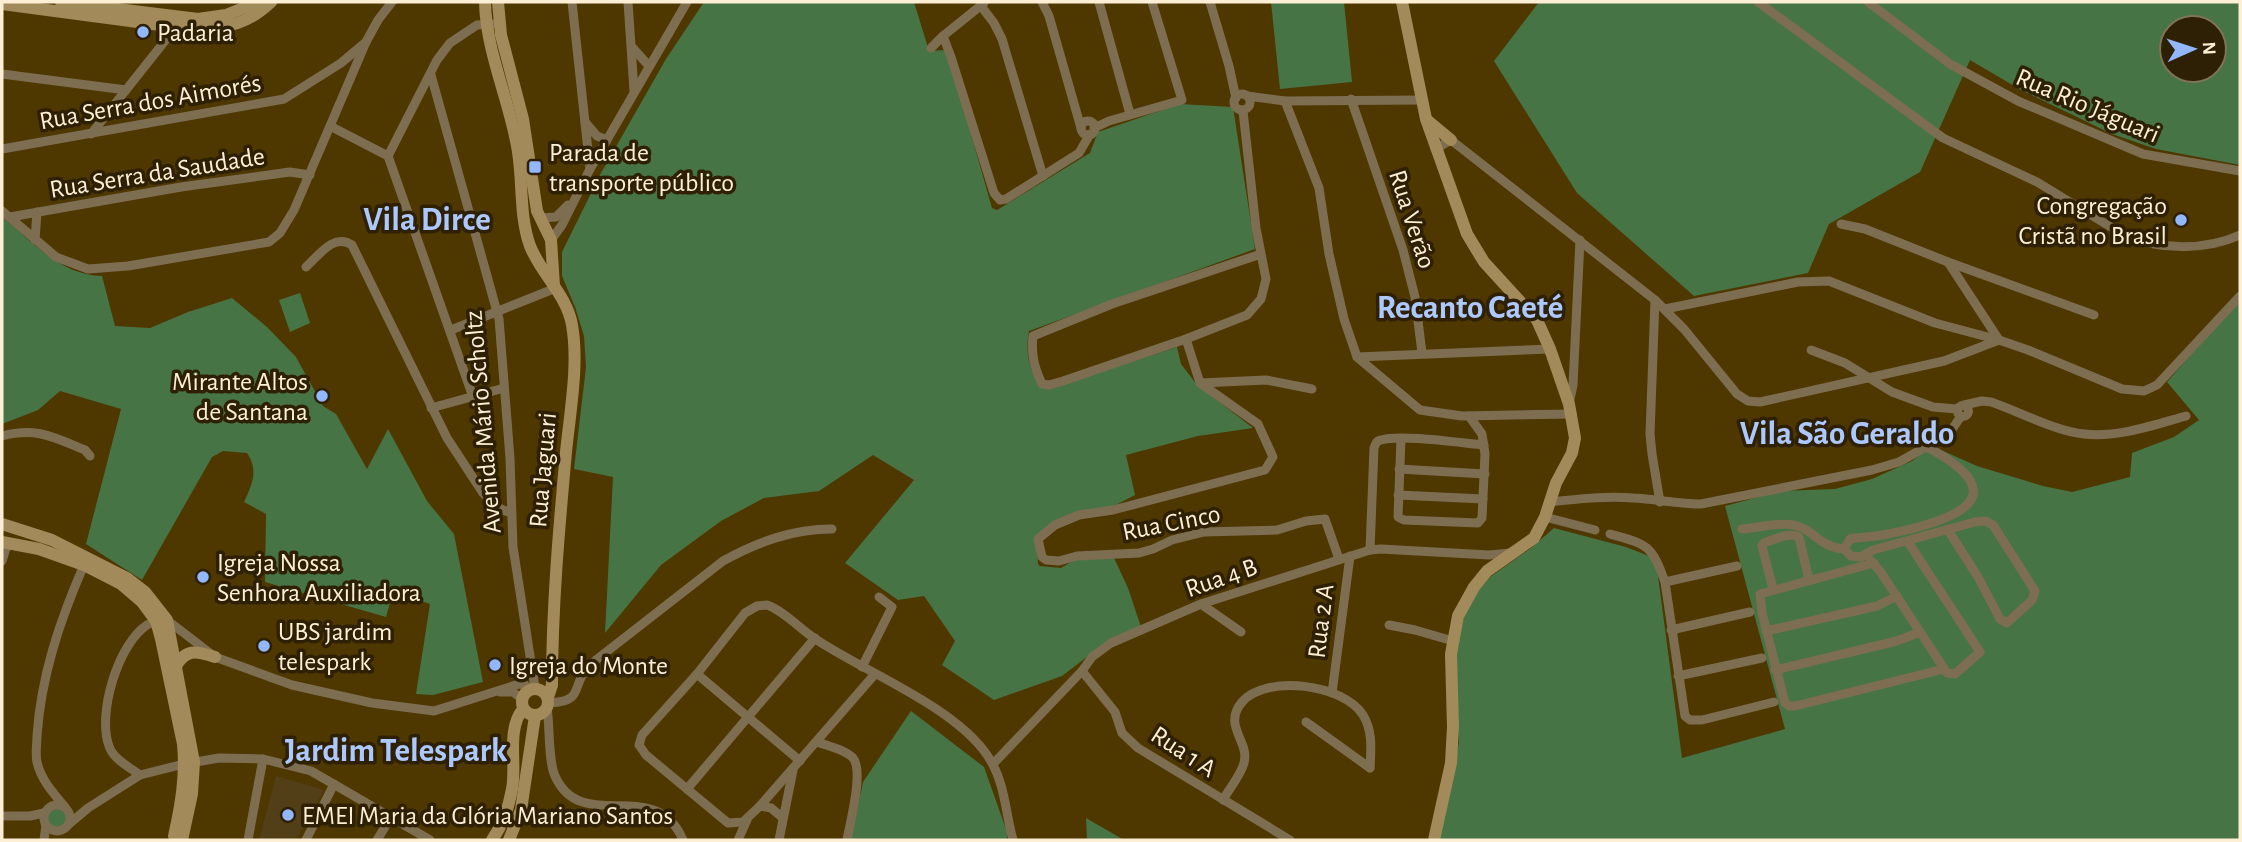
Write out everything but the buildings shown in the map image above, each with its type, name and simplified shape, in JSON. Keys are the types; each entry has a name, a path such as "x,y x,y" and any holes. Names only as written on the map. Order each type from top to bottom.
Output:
{"street":[{"path":"61,2 198,19 226,15 256,2"},
{"path":"2,4 198,30 230,27 257,16 271,2"},
{"name":"Rua Serra dos Aimorés","path":"2,149 284,99 341,63 366,42 392,2"},
{"name":"Rua Jaguari","path":"485,2 485,24 517,142 524,224 541,269 565,303 572,324 574,366 555,589 552,685 537,701"},
{"name":"Rua Jaguari","path":"498,2 499,24 523,119 537,211 551,240 555,287"},
{"path":"572,2 590,169"},
{"path":"628,2 634,92"},
{"path":"680,2 681,12"},
{"path":"530,244 536,247 544,245 562,225 590,169 687,2"},
{"path":"943,36 994,193 997,198 1003,200 1079,153 1088,128 1076,106 1049,16 1042,2"},
{"path":"1099,2 1130,114"},
{"path":"1088,128 1182,100 1152,2"},
{"path":"1210,2 1229,66 1243,101 1266,279 1261,299 1247,315 1186,339 1049,385 1042,384 1034,368 1031,352 1033,336 1112,304 1261,254"},
{"path":"1402,2 1426,119 1471,243 1484,262 1531,312 1541,328 1571,409"},
{"path":"1758,2 1949,141 2037,182 2123,235 2138,241 2190,246 2224,241 2240,235"},
{"name":"Rua Rio Jáguari","path":"1868,2 1965,73 2018,101 2143,154 2240,171"},
{"path":"931,48 983,4 1002,39 1043,176"},
{"path":"388,156 450,43 468,30 485,24 499,24"},
{"path":"91,134 176,27"},
{"path":"2,211 62,260 97,270 269,242 280,233 310,175 366,42"},
{"path":"632,47 649,66"},
{"path":"2,74 125,90"},
{"name":"Avenida Mário Scholtz","path":"431,75 497,311 510,458 513,547 537,701"},
{"name":"Rua Verão","path":"1351,99 1403,250 1415,297 1422,354"},
{"path":"1243,101 1421,100"},
{"path":"1285,101 1319,188 1329,254 1344,319 1357,357 1420,410 1469,416 1571,409"},
{"path":"1426,119 1656,300 1737,394 1748,401 1760,402 1944,361 1999,340"},
{"path":"584,121 597,136 607,140"},
{"path":"330,126 388,156 473,397"},
{"path":"1437,154 1451,140"},
{"path":"1437,154 1451,148 1466,153"},
{"name":"Rua Serra da Saudade","path":"10,217 208,183 290,172 310,175"},
{"path":"524,224 533,218 556,217 578,192"},
{"path":"35,240 37,212"},
{"path":"1842,224 1865,229 2095,315"},
{"path":"1434,840 1451,763 1451,654 1458,616 1474,587 1488,571 1534,538 1545,517 1556,483 1574,448 1571,409 1580,240"},
{"path":"306,267 335,241 345,241 352,245 447,438 483,493 496,507 511,513"},
{"path":"1948,262 1999,340"},
{"path":"1665,309 1798,282 1829,281 1936,323 1999,340 2106,384 2134,392 2144,391 2164,379 2240,296"},
{"path":"451,330 555,287"},
{"path":"1656,300 1650,443 1660,502"},
{"path":"1186,339 1200,383 1266,380 1311,388"},
{"path":"1357,357 1550,349"},
{"path":"1811,350 1845,363 1892,392 1921,403 1963,410 1979,401 1992,402 2086,435 2130,430 2186,416"},
{"name":"Rua Cinco","path":"1200,383 1258,424 1273,457 1265,470 1112,510 1079,515 1055,526 1038,539 1042,557 1059,561 1077,556 1139,553 1172,540 1204,532 1277,530 1306,521 1325,519 1339,559"},
{"path":"431,408 504,388"},
{"path":"1549,502 1609,497 1676,504 1713,503 1779,487 1872,470 1899,462 1953,430 1963,410"},
{"path":"1401,439 1398,513 1401,519 1478,523 1482,518 1484,445 1482,434 1469,416"},
{"path":"2,436 23,432 43,433 85,450 90,456"},
{"path":"1370,550 1374,448 1380,440 1484,445"},
{"path":"1844,549 1850,539 1902,531 1947,518 1963,510 1973,495 1970,478 1955,463 1927,447"},
{"path":"1399,469 1485,474"},
{"path":"1398,495 1483,499"},
{"path":"1545,517 1595,530"},
{"path":"1742,529 1791,524 1828,546 1844,549 1854,558 1873,550 1979,521 1986,521 1993,525 2034,587 2032,600 2007,623 2000,619 1948,530"},
{"path":"2,561 5,542 11,534 6,525"},
{"path":"6,525 52,540 84,560 138,585 162,620 175,668 192,794 182,840"},
{"path":"492,840 506,811 512,788 516,721 537,701 570,699 587,667 723,561 743,550 789,533 832,528"},
{"path":"1610,534 1636,541 1654,554 1665,582 1685,716 1690,720 1702,720 1774,702"},
{"path":"1773,589 1762,546 1765,542 1788,536 1799,537 1810,580"},
{"path":"5,542 84,560"},
{"path":"1864,555 1874,563 1947,673 1955,674 1980,652 1908,542"},
{"name":"Rua 4 B","path":"993,764 1082,671 1092,657 1111,643 1201,604 1370,550 1489,555 1515,552"},
{"name":"Rua 2 A","path":"1332,693 1350,556"},
{"path":"44,840 46,793 36,760 43,687 63,612 84,560"},
{"path":"1874,563 1773,589 1759,596 1784,701 1791,706 1944,669"},
{"path":"1665,582 1737,566"},
{"path":"1766,631 1877,606 1897,596"},
{"path":"862,667 892,607 879,597"},
{"path":"1201,604 1241,632"},
{"path":"743,822 728,822 646,755 639,745 642,735 745,613 757,606 766,605 814,638 928,704 960,726 993,764 1013,840"},
{"path":"1671,630 1750,612"},
{"path":"162,620 215,657"},
{"path":"162,620 183,744 189,763 173,840"},
{"path":"140,775 118,760 108,746 106,719 109,690 116,668 129,645 144,626 162,620"},
{"path":"1389,625 1415,629 1452,640"},
{"path":"1775,670 1897,641 1920,632"},
{"path":"687,789 814,638"},
{"path":"175,668 180,658 192,652 200,652 292,685 372,703 434,711 466,702 491,691 519,684 526,685 537,701 551,734 553,772 561,788 569,796 588,805 613,804 654,810 676,825 683,840"},
{"path":"1678,676 1762,658"},
{"name":"Rua 1 A","path":"1082,671 1115,712 1122,733 1138,748 1290,840"},
{"path":"696,674 748,718 797,765"},
{"path":"738,840 743,822 797,765 875,674"},
{"path":"1223,800 1244,763 1244,751 1234,726 1235,716 1242,702 1266,687 1306,686 1332,693 1349,702 1363,715 1371,745 1370,768 1306,722"},
{"path":"509,840 521,810 537,701"},
{"path":"817,742 848,754 856,762 858,775 847,840"},
{"path":"54,840 88,808 140,775 219,758 263,759 311,771 430,840"},
{"path":"248,840 263,759"},
{"path":"779,840 797,765"},
{"path":"2,816 45,818 54,831 65,827 70,816 41,776"},
{"path":"306,840 334,784"},
{"path":"45,818 53,805 77,811 88,808"},
{"path":"760,806 771,808 783,818"},
{"path":"377,840 391,817"}],"shaded area":[{"name":"EMEI Maria da Glória Mariano Santos","path":"276,776 324,790 296,840 259,840"}],"green space":[{"path":"704,2 914,2 929,51 947,50 992,208 997,210 1090,153 1098,132 1180,104 1233,107 1255,249 1029,331 1029,360 1040,387 1050,389 1177,347 1181,364 1197,385 1253,428 1198,436 1126,455 1135,495 1112,507 1076,512 1036,536 1040,566 1061,568 1078,558 1114,558 1128,588 1141,627 1109,640 1062,676 994,700 942,665 955,641 924,596 898,600 845,563 914,480 873,455 819,491 764,498 721,521 661,565 605,633 613,477 574,469 586,367 584,336 562,276 562,252 601,173 666,59"},
{"path":"1271,2 1344,2 1352,82 1280,89"},
{"path":"1539,2 2240,2 2240,165 2156,149 2112,134 2021,90 1970,60 1920,172 1829,224 1808,273 1694,296 1577,193 1494,61"},
{"path":"2,217 48,256 73,270 102,276 115,326 150,328 232,298 267,327 296,357 323,406 336,414 367,469 388,429 427,501 454,534 483,682 433,695 416,694 430,604 393,592 386,617 265,582 266,514 244,502 252,484 253,471 247,453 223,451 212,457 142,580 86,544 121,409 60,391 38,410 2,424"},
{"path":"300,293 310,323 290,332 279,300"},
{"path":"2240,299 2240,840 1439,840 1459,742 1454,644 1470,600 1490,577 1554,528 1626,547 1649,556 1655,564 1682,758 1785,729 1725,506 1781,491 1835,489 1872,479 1912,461 1932,446 1977,466 2072,492 2130,477 2132,453 2174,437 2199,420 2167,382"},
{"path":"911,711 984,767 1007,832 1007,840 851,840 863,782"},
{"path":"53,809 61,809 66,818 64,825 53,827 48,822 48,814"},
{"path":"1086,818 1124,840 1087,840"}],"place":[{"name":"Padaria","path":"143,32"},
{"name":"Parada de transporte público","path":"535,167"},
{"name":"Congregação Cristã no Brasil","path":"2181,220"},
{"name":"Mirante Altos de Santana","path":"322,396"},
{"name":"Igreja Nossa Senhora Auxiliadora","path":"203,577"},
{"name":"UBS jardim telespark","path":"264,646"},
{"name":"Igreja do Monte","path":"495,665"},
{"name":"EMEI Maria da Glória Mariano Santos","path":"288,815"}],"district":[{"name":"Vila Dirce","path":"427,218"},
{"name":"Recanto Caeté","path":"1470,306"},
{"name":"Vila São Geraldo","path":"1847,432"},
{"name":"Jardim Telespark","path":"396,749"}]}
